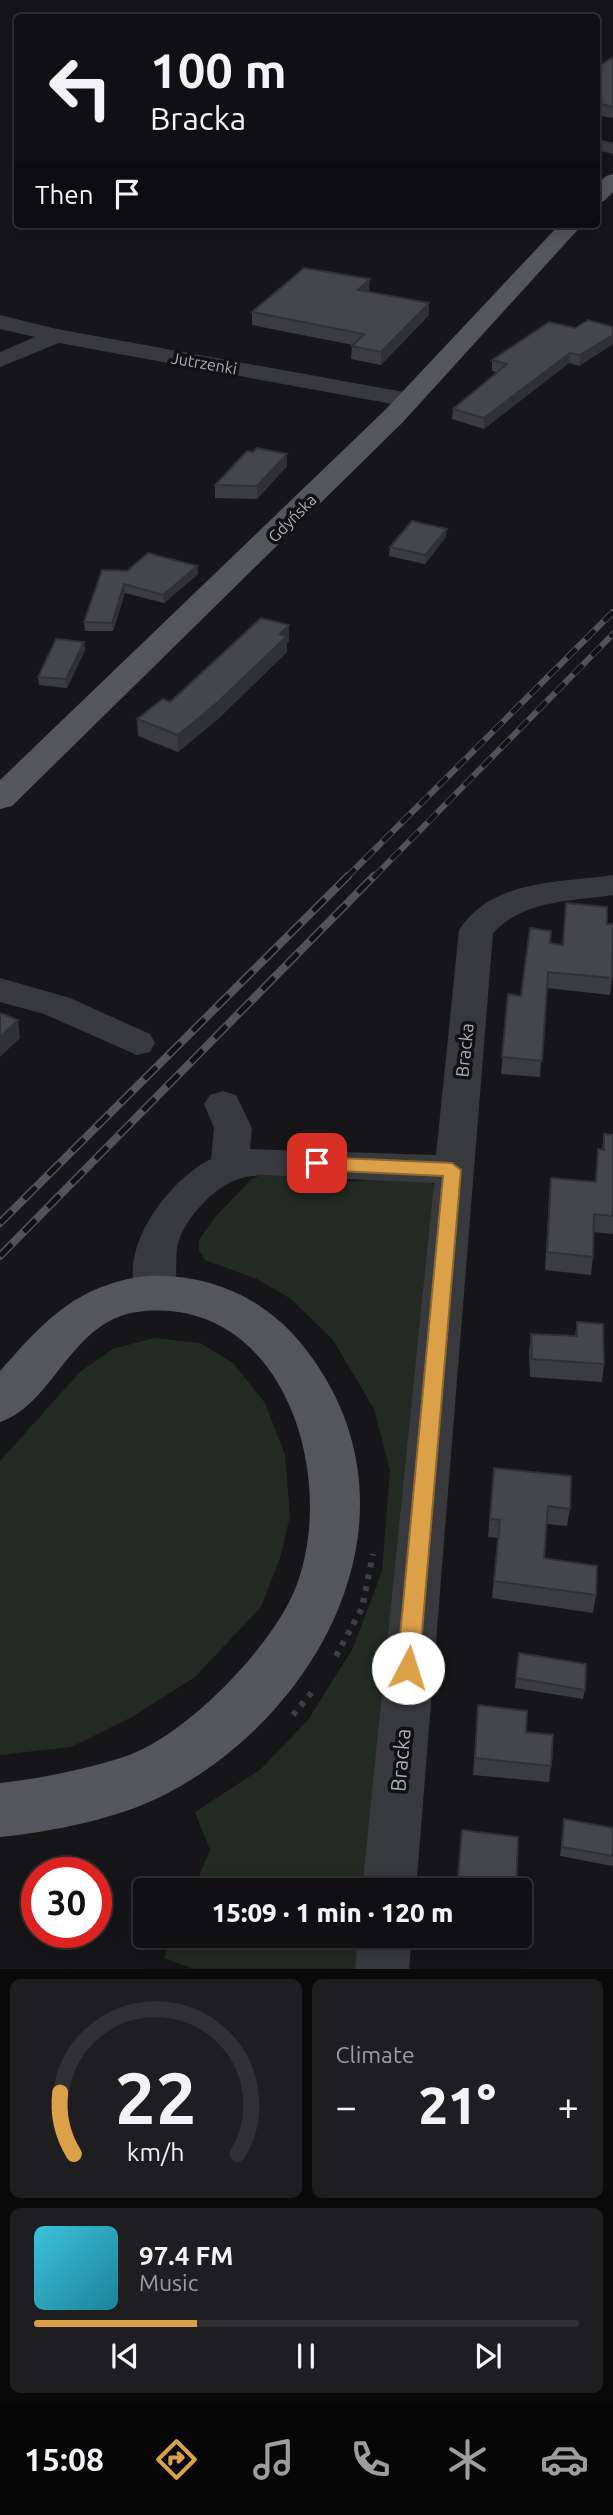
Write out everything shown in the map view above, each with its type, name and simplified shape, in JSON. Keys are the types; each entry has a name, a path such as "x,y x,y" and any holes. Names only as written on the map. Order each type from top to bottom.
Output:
{"main road":[{"path":"600,194 613,180"},
{"name":"Gdyńska","path":"0,799 271,538 409,400 568,228"},
{"path":"0,1403 56,1342 93,1309 120,1299 155,1292 200,1296 239,1312 274,1343 293,1367 310,1393 325,1434 337,1501 331,1558 311,1614 270,1678 225,1725 147,1775 55,1803 0,1810"}],"street":[{"name":"Jutrzenki","path":"0,322 57,336 409,400"},
{"path":"0,360 57,336"},
{"name":"Bracka","path":"390,1878 452,1170 476,930 496,910 517,899 613,885"},
{"path":"0,990 57,1006 137,1043"},
{"path":"223,1104 233,1128 229,1166"},
{"path":"155,1292 157,1247 166,1224 204,1179 229,1166 263,1161 452,1170"},
{"path":"382,1969 384,1948"}],"path":[{"path":"330,1665 356,1624 369,1594 375,1543"},
{"path":"285,1723 303,1707 323,1675"}],"shaded area":[{"path":"267,1172 344,1182 406,1177 431,1182 434,1186 375,1878 198,1878 210,1850 195,1812 261,1769 308,1720 353,1648 382,1571 390,1470 374,1409 333,1340 291,1299 257,1279 205,1260 199,1250 199,1240 215,1217 252,1179"},
{"path":"154,1338 200,1343 233,1363 265,1403 285,1455 290,1516 280,1558 261,1607 195,1677 132,1717 71,1747 0,1755 0,1461 81,1371 113,1349"},
{"path":"168,1948 369,1948 366,1969 194,1969 164,1958"}],"building":[{"path":"613,59 613,107 600,104 600,65"},
{"path":"304,268 370,279 358,290 429,303 381,352 352,346 364,334 252,312"},
{"path":"588,320 613,327 613,335 580,355 570,353 484,418 453,409 507,364 492,360 549,322 575,328"},
{"path":"257,448 287,454 257,486 215,485 247,451 253,452"},
{"path":"412,521 447,529 425,555 390,547"},
{"path":"148,553 197,566 163,595 124,584 112,623 84,622 102,570 127,571"},
{"path":"261,618 289,625 280,634 287,636 218,702 178,735 137,719 163,699 170,702"},
{"path":"56,639 84,642 66,679 38,677"},
{"path":"566,903 607,907 607,924 613,924 612,978 548,972 542,1061 502,1057 508,994 521,996 530,928 551,931 550,943 563,945"},
{"path":"0,1013 18,1020 0,1037"},
{"path":"604,1134 613,1135 613,1216 594,1214 593,1257 547,1252 551,1178 596,1182 598,1149 604,1150"},
{"path":"577,1322 603,1324 604,1364 532,1359 531,1334 577,1336"},
{"path":"494,1468 571,1476 570,1509 548,1506 544,1558 597,1566 596,1595 494,1581 500,1520 490,1519"},
{"path":"519,1653 586,1664 585,1690 516,1678"},
{"path":"478,1705 527,1711 526,1732 553,1735 551,1766 475,1758"},
{"path":"564,1819 613,1828 613,1856 562,1847"},
{"path":"462,1830 518,1837 516,1878 458,1878"}],"railway":[{"path":"346,878 613,612"},
{"path":"373,878 613,634"},
{"path":"0,1223 348,876"},
{"path":"0,1256 374,876"}],"route":[{"path":"317,1163 452,1170 408,1668"}]}
